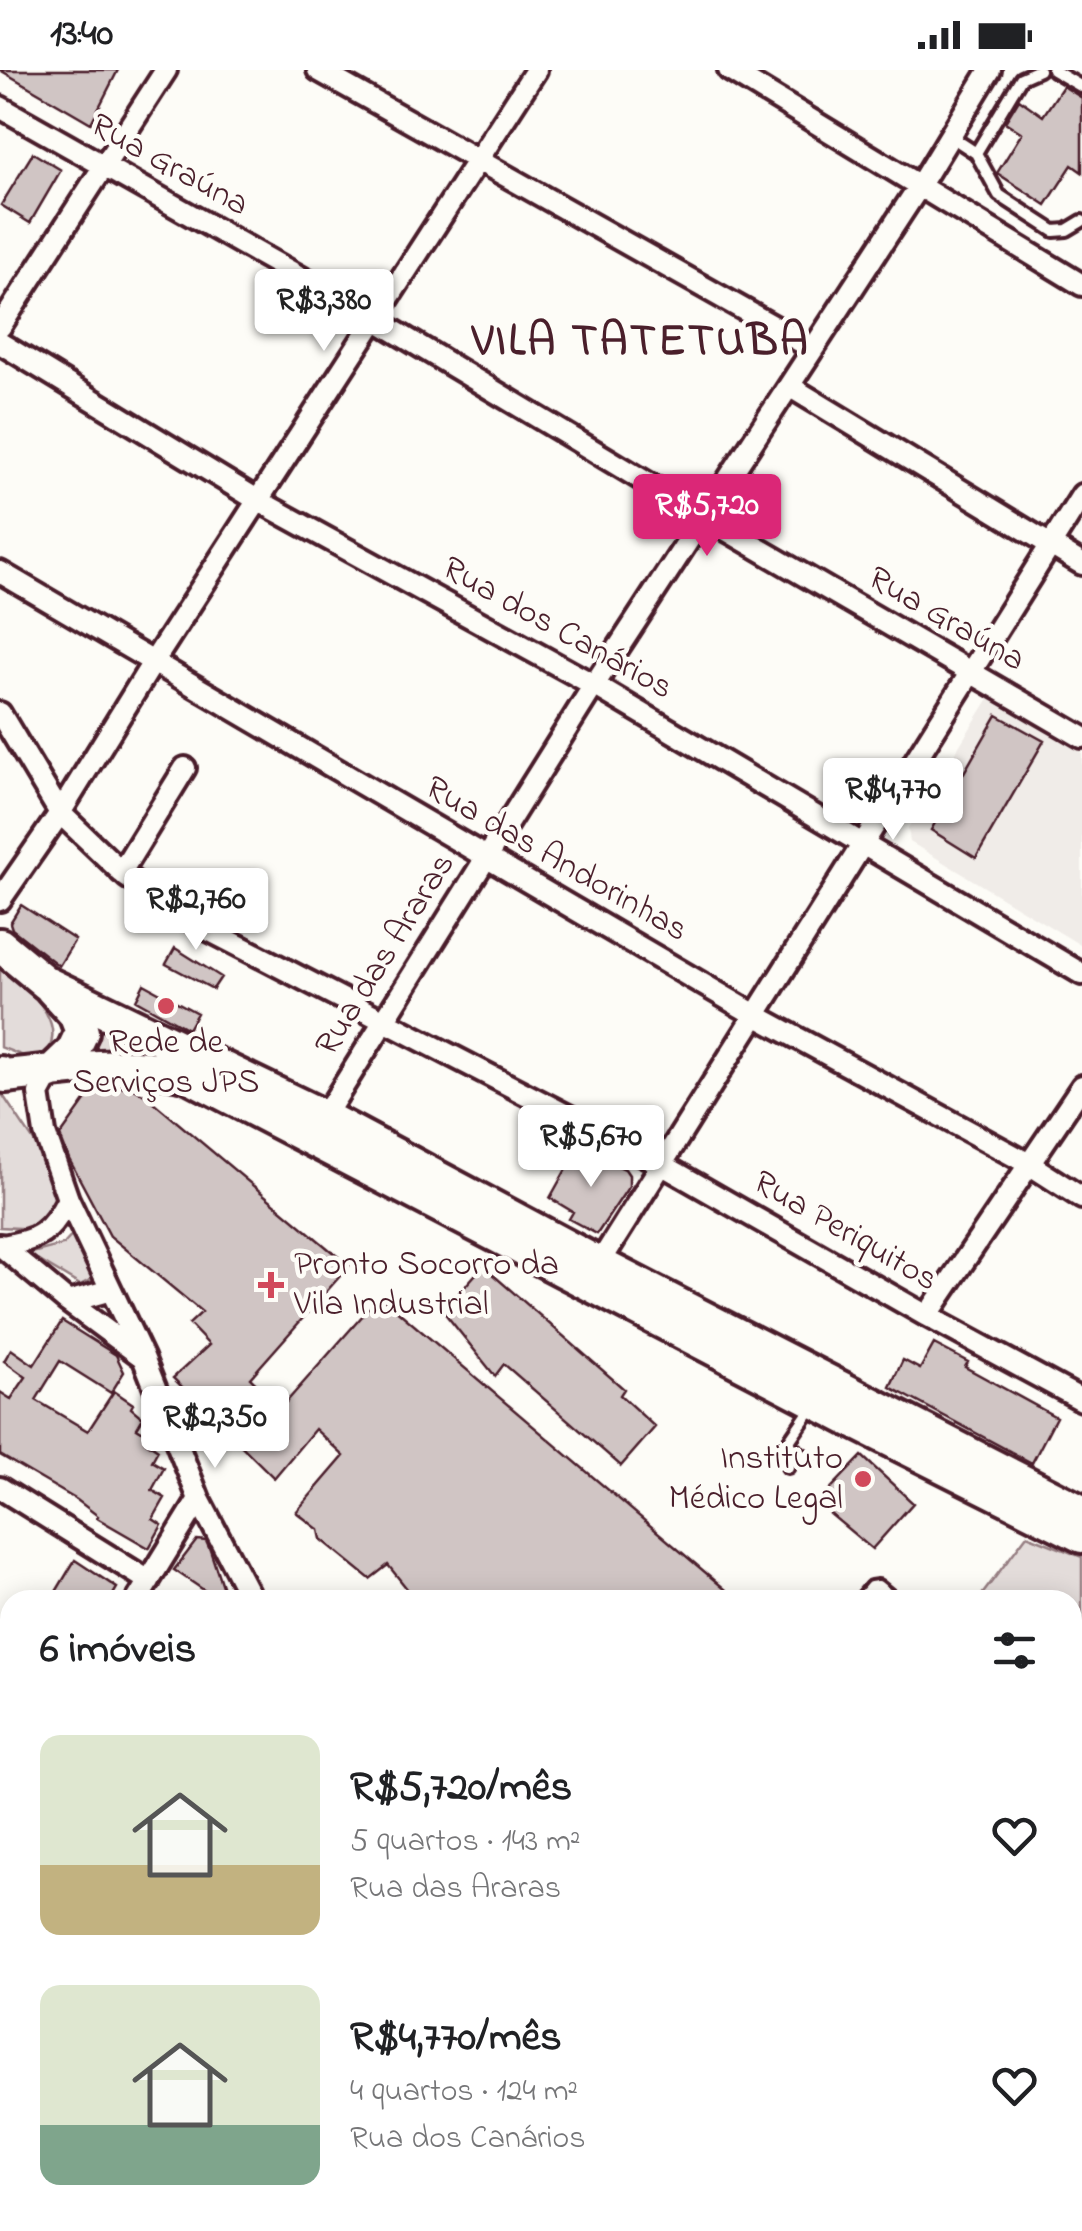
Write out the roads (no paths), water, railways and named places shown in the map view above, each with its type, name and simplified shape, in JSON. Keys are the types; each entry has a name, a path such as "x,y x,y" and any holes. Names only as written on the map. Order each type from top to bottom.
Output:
{"main road":[{"path":"0,945 46,983 75,1014 82,1032 73,1052 50,1072"},
{"path":"46,983 324,1117 599,1264 1082,1512"},
{"path":"0,1073 5,1076 116,1064 153,1066 186,1074 1082,1536"}],"street":[{"path":"0,327 166,70"},
{"path":"318,70 812,348"},
{"path":"0,900 60,813 536,70"},
{"path":"728,70 1082,285"},
{"name":"Rua das Araras","path":"324,1117 594,685 920,185 990,70"},
{"name":"Rua Graúna","path":"0,107 376,320 1082,737"},
{"name":"Rua dos Canários","path":"0,343 259,501 594,685 1082,974"},
{"path":"789,386 1082,564"},
{"path":"599,1264 1082,495"},
{"name":"Rua das Andorinhas","path":"0,572 756,1016 1029,1164 1082,1198"},
{"name":"Rua Periquitos","path":"0,712 60,813 121,872 194,924 661,1164 926,1316 1082,1400"},
{"path":"121,872 186,768"},
{"path":"50,1072 38,1094 45,1133 68,1199 143,1358 199,1499 247,1590"},
{"path":"926,1316 1082,1086"},
{"path":"1,1245 28,1241 54,1226 68,1199"},
{"path":"1,1245 143,1358"},
{"path":"68,1302 111,1290"},
{"path":"0,1488 149,1581"},
{"path":"144,1590 199,1499"}],"lane":[{"path":"976,153 1021,78 1039,70"},
{"path":"1053,70 1082,87"},
{"path":"950,136 976,153 999,195 1054,231 1067,230 1082,221"},
{"path":"788,1467 787,1444 816,1402"},
{"path":"787,1444 811,1461"}],"place":[{"name":"Rede de Serviços JPS","path":"166,1006"},
{"name":"Pronto Socorro da Vila Industrial","path":"271,1285"},
{"name":"Instituto Médico Legal","path":"863,1479"}],"district":[{"name":"VILA TATETUBA","path":"641,343"}]}
